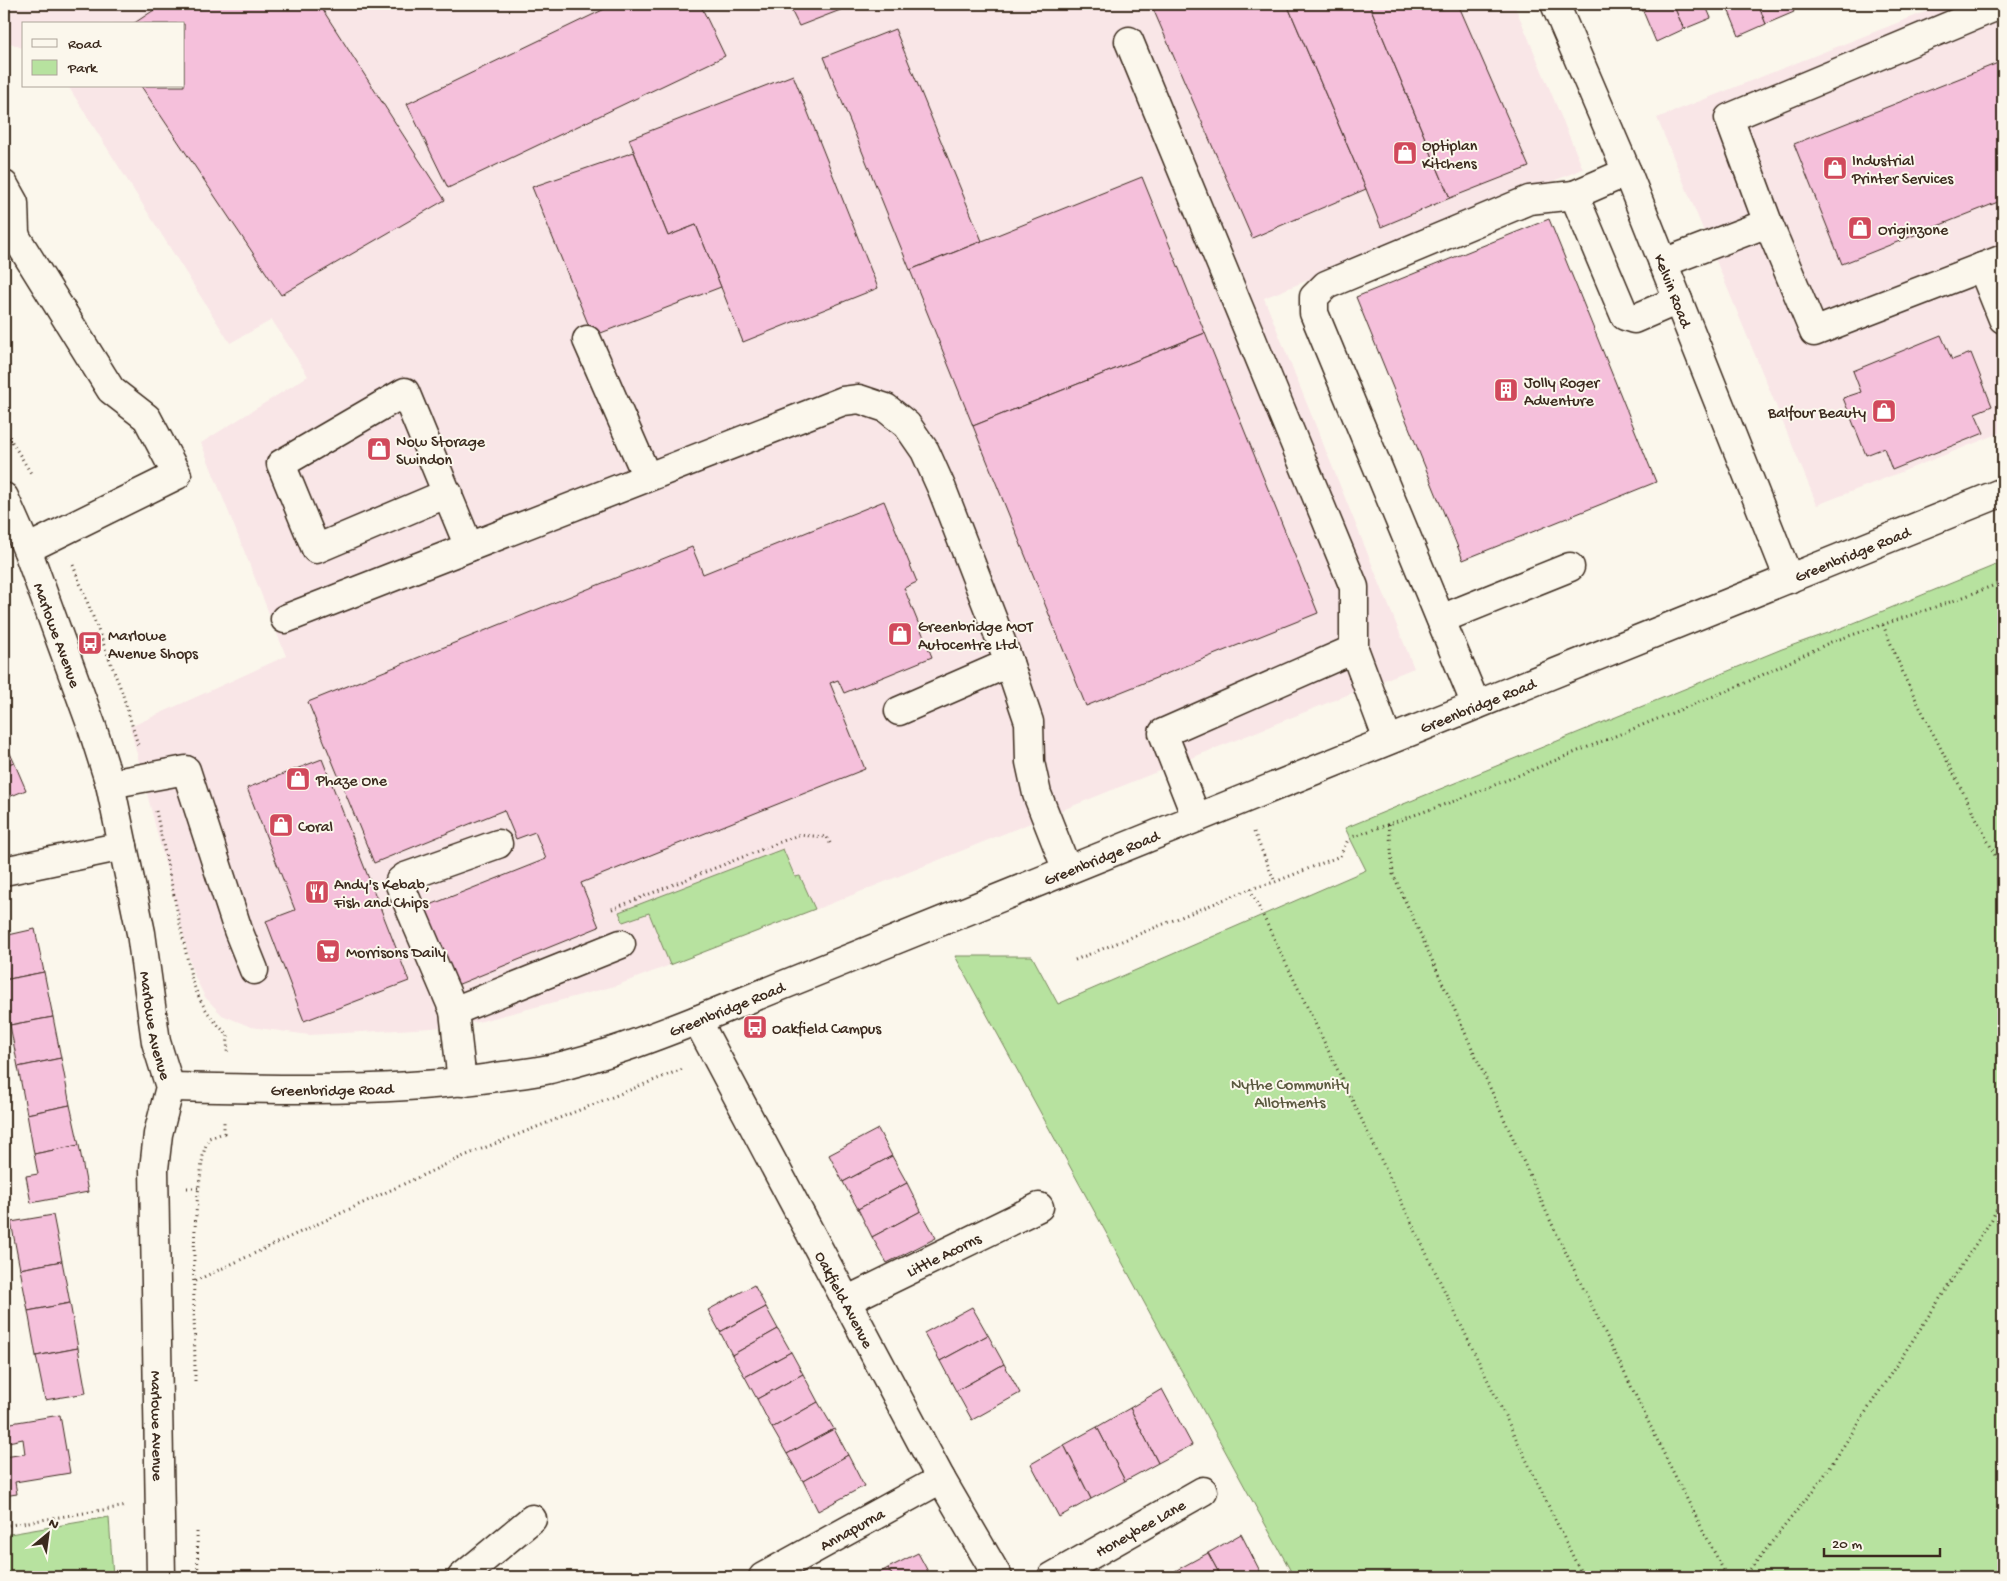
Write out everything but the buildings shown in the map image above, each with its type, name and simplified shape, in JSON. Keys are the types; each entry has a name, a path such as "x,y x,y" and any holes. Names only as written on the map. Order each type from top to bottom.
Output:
{"street":[{"name":"Kelvin Road","path":"1555,4 1627,172 1789,579"},
{"path":"2002,4 1729,118 1768,223 1814,332 1993,263 2003,319"},
{"path":"1129,41 1354,587 1354,649 1388,740"},
{"path":"1476,705 1314,313 1314,297 1326,285 1530,200 1574,195 1627,172"},
{"path":"4,185 14,203 17,239 111,390 147,418 177,475 26,548"},
{"path":"1574,195 1625,316 1634,319 1678,300"},
{"path":"1663,263 1768,223"},
{"path":"587,340 648,477"},
{"path":"448,493 316,549 281,464 405,392 448,493 469,547"},
{"path":"285,619 843,400 859,399 886,408 908,425 924,451 942,489 1009,663 1029,722 1030,762 1037,794 1068,870"},
{"name":"Greenbridge Road","path":"170,1087 310,1091 387,1089 462,1082 548,1069 597,1057 697,1020 2003,492"},
{"name":"Marlowe Avenue","path":"4,497 26,548 92,727 110,784 141,933 156,1042 170,1087 158,1134 154,1169 162,1577"},
{"path":"1441,618 1570,567"},
{"path":"1196,818 1163,733 1354,649"},
{"path":"899,711 1009,663"},
{"path":"110,784 186,770 238,930 254,970"},
{"path":"462,1082 454,1011 400,885 400,880 498,844"},
{"path":"4,871 123,846"},
{"path":"454,1011 621,944"},
{"name":"Oakfield Avenue","path":"697,1020 941,1479 998,1577"},
{"name":"Little Acorns","path":"846,1301 1039,1207"},
{"name":"Annapurna","path":"763,1577 941,1479"},
{"name":"Honeybee Lane","path":"1052,1577 1202,1491"},
{"path":"462,1577 532,1519"}],"path":[{"path":"1075,960 1250,889 1275,882 1340,856 1349,838 1460,799 1741,685 1831,642 2003,582"},
{"path":"1883,625 1906,680 2003,870"},
{"path":"1240,800 1275,882"},
{"path":"1389,824 1393,874 1397,883 1550,1220 1669,1464 1727,1577"},
{"path":"621,944 608,911 798,835 827,837 831,845"},
{"path":"1250,889 1583,1577"},
{"path":"195,1282 464,1156 716,1056"},
{"path":"1744,1577 1822,1479 1992,1219 2003,1196"},
{"path":"4,1526 160,1500"}],"shaded area":[{"path":"4,4 1514,4 1583,169 1264,298 1414,668 830,904 615,986 478,1022 432,1028 309,1035 251,1027 222,1015 205,997 193,973 130,727 286,656 201,443 308,376 272,320 230,343 69,88 185,88 185,22 22,22 22,48 4,40"},
{"path":"1945,4 2003,4 2003,432 1817,505 1657,118"}],"green space":[{"name":"Nythe Community Allotments","path":"2003,562 2003,1577 1294,1577 955,956 1032,956 1058,1004 1366,870 1345,828 1782,649 1844,627"},
{"path":"783,849 795,877 800,876 815,909 670,965 649,913 623,922 619,912"},
{"path":"109,1517 113,1577 4,1577 4,1535"}],"place":[{"name":"Optiplan Kitchens","path":"1405,153"},
{"name":"Industrial Printer Services","path":"1835,168"},
{"name":"Originzone","path":"1860,228"},
{"name":"Jolly Roger Adventure","path":"1506,390"},
{"name":"Balfour Beauty","path":"1884,411"},
{"name":"Now Storage Swindon","path":"379,449"},
{"name":"Greenbridge MOT Autocentre Ltd","path":"900,634"},
{"name":"Marlowe Avenue Shops","path":"90,643"},
{"name":"Phaze One","path":"298,779"},
{"name":"Coral","path":"281,825"},
{"name":"Andy's Kebab, Fish and Chips","path":"317,892"},
{"name":"Morrisons Daily","path":"328,951"},
{"name":"Oakfield Campus","path":"755,1027"}]}
